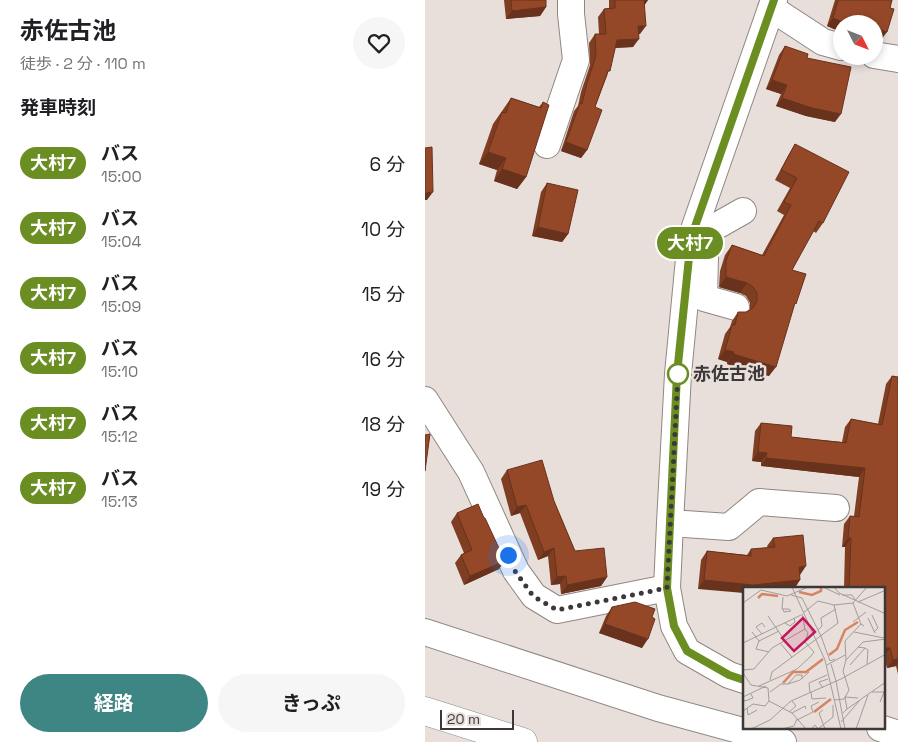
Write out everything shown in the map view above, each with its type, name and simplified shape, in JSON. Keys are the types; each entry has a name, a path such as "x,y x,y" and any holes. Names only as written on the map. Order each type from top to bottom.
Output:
{"highway":[{"path":"425,711 523,742"}],"street":[{"path":"547,145 576,60 571,0"},
{"path":"743,680 729,675 687,651 674,626 667,588 677,374 690,245 772,4 823,42 833,45"},
{"path":"883,56 898,59"},
{"path":"690,245 743,212"},
{"path":"690,245 705,256 704,298 736,307"},
{"path":"425,400 471,472 515,571 533,596 557,610 667,588"},
{"path":"670,523 729,527 759,502 836,508"},
{"path":"425,632 658,708 783,742"},
{"path":"885,729 898,734"}],"building":[{"path":"511,0 546,0 546,7 512,11"},
{"path":"615,0 644,0 646,26 638,26 639,39 617,40 610,71 608,71 595,107 602,110 587,150 566,142 580,103 582,104 596,56 595,34 606,34 604,9 615,8"},
{"path":"838,0 892,0 890,8 894,9 887,32 883,31 883,15 834,15"},
{"path":"785,46 808,54 807,58 833,63 833,65 851,67 841,114 812,108 782,98 787,85 772,80"},
{"path":"511,98 541,108 543,102 549,105 526,177 502,169 506,158 488,152 502,112 506,113"},
{"path":"795,144 849,172 823,223 819,221 792,270 806,274 795,303 776,367 725,350 738,312 746,312 753,308 757,301 757,293 753,287 747,283 726,277 726,261 732,245 764,256 791,205 784,202 797,178 781,170"},
{"path":"432,147 433,192 425,193 425,148"},
{"path":"547,183 578,190 568,234 538,227"},
{"path":"892,376 898,377 898,659 893,660 890,648 885,648 885,587 849,587 851,538 848,538 850,516 859,517 865,468 766,458 767,453 758,452 761,423 792,426 791,437 846,443 851,419 882,425"},
{"path":"430,434 425,471 425,435"},
{"path":"542,460 554,501 575,551 604,548 607,577 567,585 566,576 557,577 554,548 544,552 526,505 517,507 507,470"},
{"path":"478,504 505,561 470,576 461,555 472,550 457,513"},
{"path":"803,535 806,566 799,567 800,580 753,585 704,580 707,551 751,556 751,549 775,547 773,538"},
{"path":"635,602 655,609 652,617 655,619 648,639 605,624 612,607"}],"bus line":[{"name":"大村7","path":"743,680 729,675 687,651 674,626 667,588 677,374 691,238 774,0"}],"place":[{"name":"赤佐古池","path":"678,374"}],"route":[{"path":"508,555 515,571 533,596 557,610 667,588 678,374"}]}
